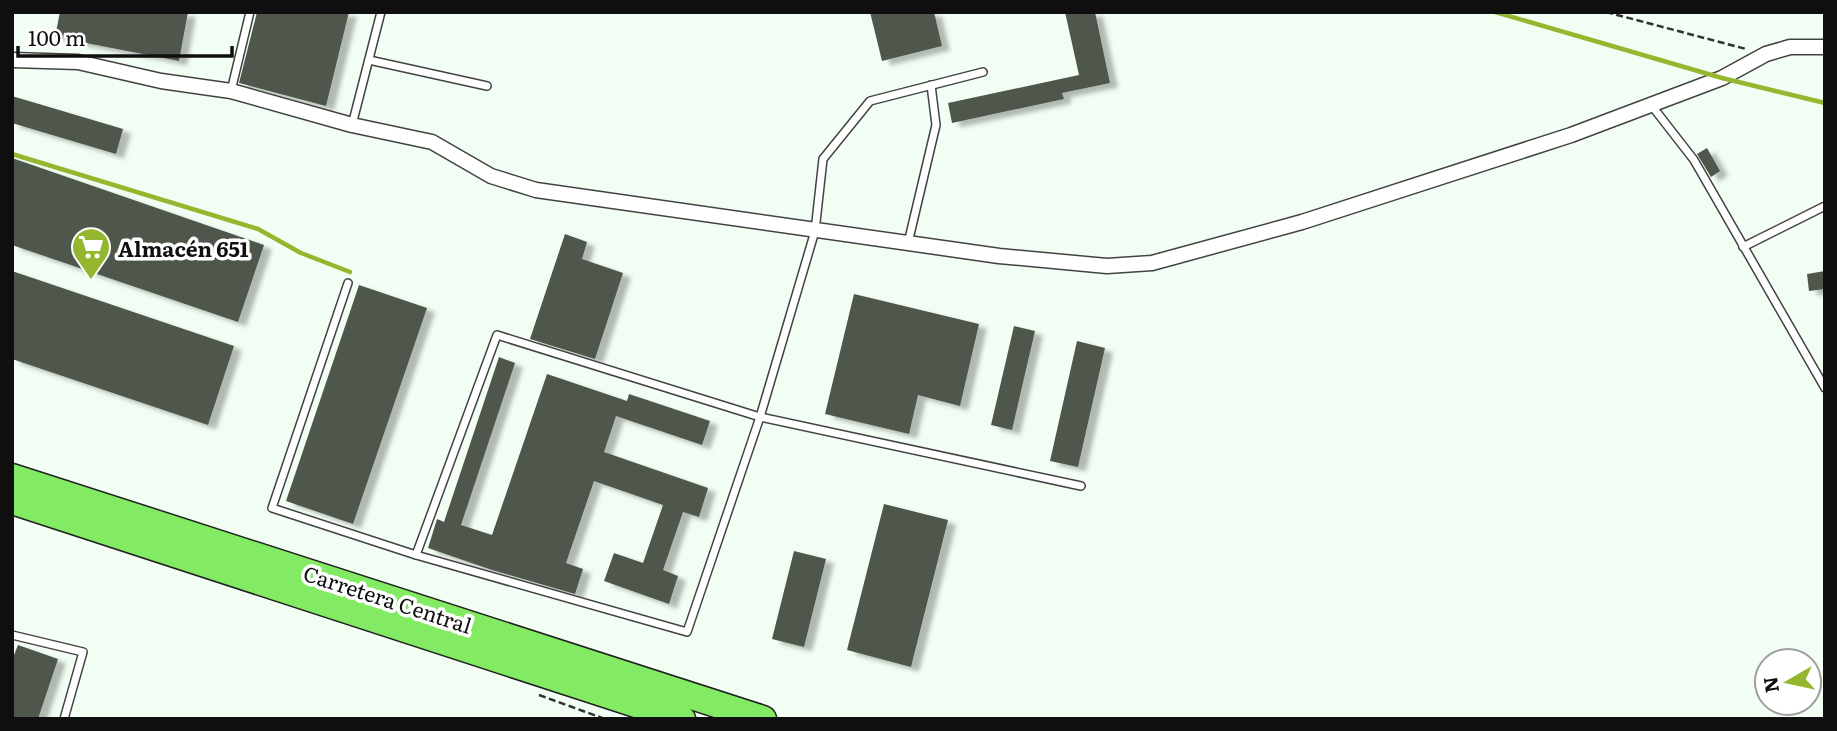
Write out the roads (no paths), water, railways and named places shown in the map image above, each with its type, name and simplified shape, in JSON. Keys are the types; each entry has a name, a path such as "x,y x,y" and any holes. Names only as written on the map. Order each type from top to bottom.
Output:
{"highway":[{"name":"Carretera Central","path":"12,477 763,719"},
{"name":"Carretera Central","path":"12,501 682,719"}],"street":[{"path":"12,60 78,62 231,91 352,125 432,142 491,176 536,190 908,244 1107,266 1152,263 1302,222 1571,135 1722,78 1766,54 1790,47 1825,47"}],"lane":[{"path":"231,91 250,12"},
{"path":"352,125 381,12"},
{"path":"369,60 487,86"},
{"path":"348,283 272,508 416,555 687,632 760,417 815,231 823,159 870,101 983,72"},
{"path":"908,244 936,125 931,85"},
{"path":"1651,106 1695,160 1825,388"},
{"path":"1743,247 1825,206"},
{"path":"416,555 497,335 760,417 1081,486"},
{"path":"12,635 83,652 64,719"}],"railway":[{"path":"1495,12 1722,78 1825,103"},
{"path":"12,154 258,229 301,253 350,272"}],"place":[{"name":"Almacén 651","path":"91,281"}]}
